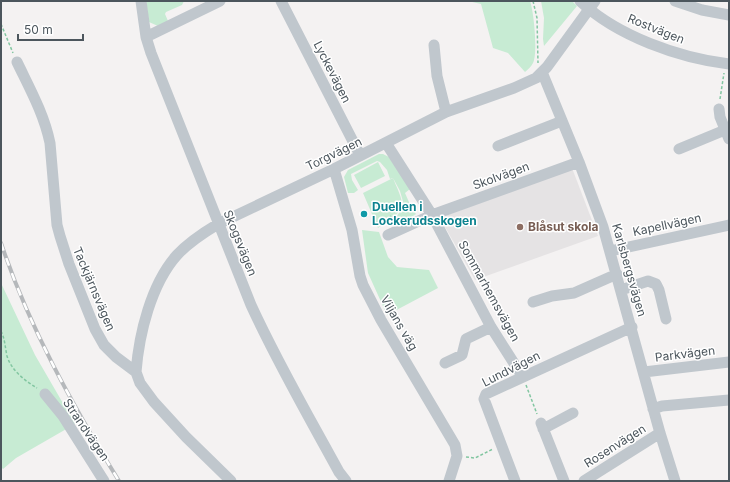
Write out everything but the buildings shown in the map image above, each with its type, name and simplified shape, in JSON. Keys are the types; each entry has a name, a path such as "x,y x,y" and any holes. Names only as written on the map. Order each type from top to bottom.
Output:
{"street":[{"name":"Skogsvägen","path":"141,1 146,37 218,224 262,329 339,472 346,481"},
{"path":"146,37 220,1"},
{"name":"Lyckevägen","path":"281,1 360,155"},
{"name":"Rostvägen","path":"580,1 592,5 613,25 646,42 681,54 727,63"},
{"path":"675,1 692,7 729,15"},
{"name":"Torgvägen","path":"136,372 138,355 148,313 160,281 176,256 201,234 218,224 334,169 446,112 530,82 547,67 592,5"},
{"path":"434,45 437,76 446,112"},
{"name":"Tackjärnsvägen","path":"17,62 43,116 48,131 57,225 69,264 100,338 116,357 136,372 140,383 154,402 186,437 231,481"},
{"name":"Karlsbergsvägen","path":"542,72 579,162 603,227 632,327 660,434 675,481"},
{"path":"679,149 727,134 719,109"},
{"path":"498,146 562,120"},
{"name":"Sommarhemsvägen","path":"386,143 432,214 491,327 522,376"},
{"name":"Skolvägen","path":"388,235 432,214 579,162"},
{"name":"Viljans väg","path":"334,169 352,230 363,285 452,439 457,456"},
{"name":"Kapellvägen","path":"610,251 729,225"},
{"path":"534,302 552,296 574,293 617,274"},
{"path":"621,290 648,281 656,284 659,290 666,319"},
{"path":"445,363 462,355 465,342 468,337 491,327"},
{"name":"Lundvägen","path":"515,481 484,396 522,376 632,327"},
{"name":"Parkvägen","path":"644,372 729,362"},
{"name":"Strandvägen","path":"45,394 63,416 104,481"},
{"path":"654,409 662,406 729,400"},
{"path":"564,481 542,426 573,413"},
{"name":"Rosenvägen","path":"584,481 660,434"},
{"path":"449,481 457,456"}],"path":[{"path":"533,1 537,18 538,61 542,72"},
{"path":"1,24 17,62"},
{"path":"719,109 727,63"},
{"path":"1,331 4,336 8,357 16,372 45,394"},
{"path":"522,376 542,426"},
{"path":"457,456 475,458 502,445"}],"shaded area":[{"name":"Blåsut skola","path":"572,168 598,236 475,280 440,218"}],"green space":[{"path":"146,1 184,1 182,5 166,12 165,14 168,21 158,26 149,22"},
{"path":"468,1 530,1 534,23 535,51 533,63 525,72 508,53 493,48 481,4"},
{"path":"541,1 572,1 577,6 544,46 544,18"},
{"path":"379,154 389,157 410,189 405,193 412,209 416,214 400,224 395,219 404,205 400,191 393,178 390,179 387,170 380,162 377,161 351,174 352,180 358,190 354,193 348,193 344,177 348,170"},
{"path":"378,162 385,176 361,188 354,175"},
{"path":"393,178 401,197 402,207 397,214 378,228 363,193"},
{"path":"362,230 379,232 388,257 397,267 429,270 438,288 387,315 368,273"},
{"path":"1,283 35,355 75,424 16,458 3,469 1,467"}],"railway":[{"path":"1,243 25,305 53,365 85,424 119,481"}],"place":[{"name":"Duellen i Lockerudsskogen","path":"364,214"},
{"name":"Blåsut skola","path":"520,227"}]}
